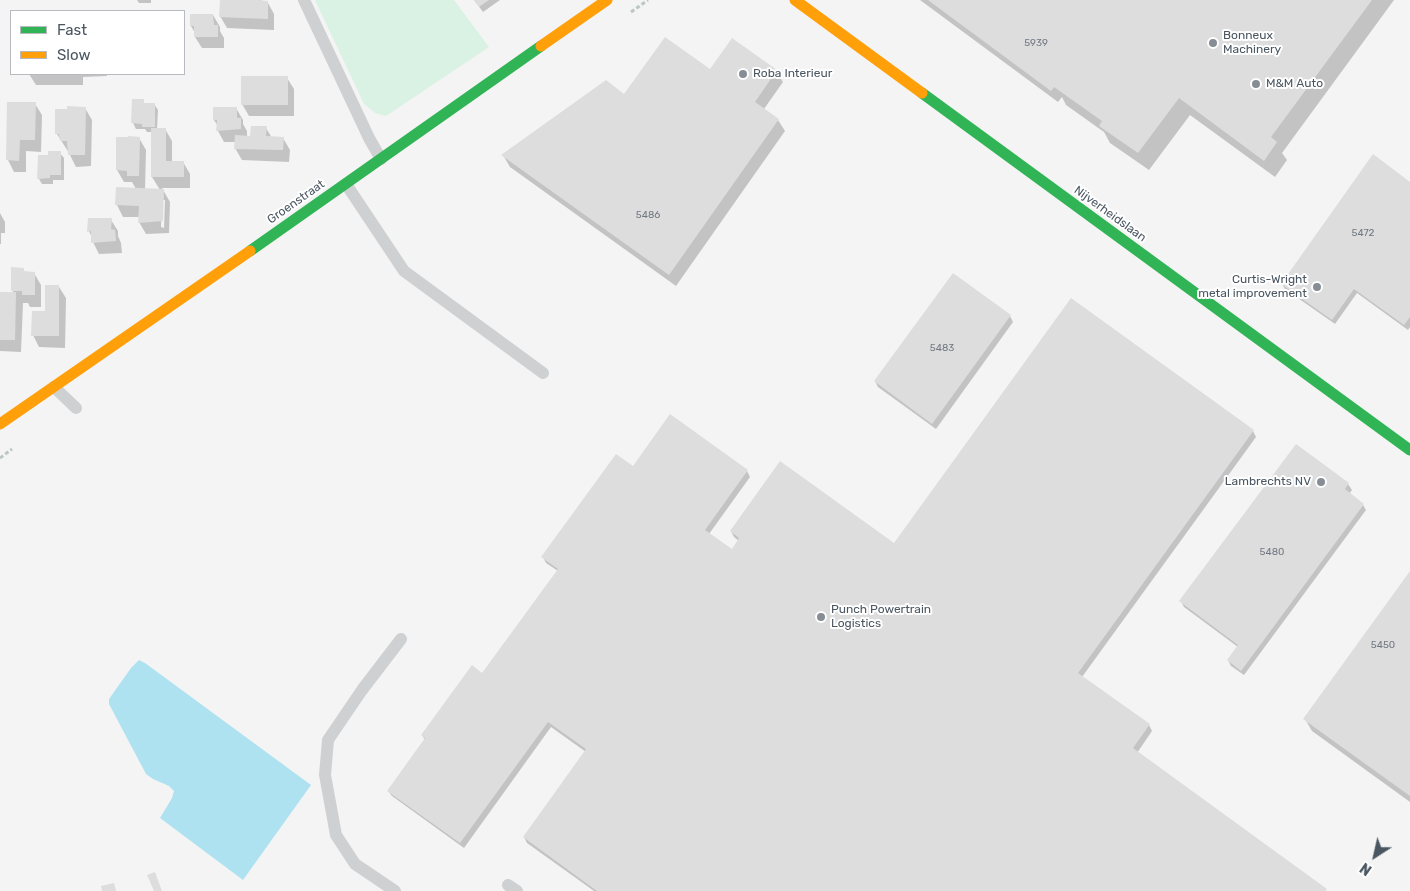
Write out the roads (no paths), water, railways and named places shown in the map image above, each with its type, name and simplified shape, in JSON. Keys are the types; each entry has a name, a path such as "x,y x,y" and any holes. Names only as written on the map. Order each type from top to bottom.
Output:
{"street":[{"name":"Groenstraat","path":"0,424 607,0"},
{"name":"Nijverheidslaan","path":"795,0 1410,450"}],"lane":[{"path":"304,0 369,138 381,159"},
{"path":"346,184 404,271 543,373"},
{"path":"54,387 76,408"},
{"path":"395,891 355,864 336,835 325,775 328,740 362,690 401,639"}],"water":[{"path":"139,660 311,785 243,880 160,818 174,791 169,786 146,774 109,704 109,699"}],"place":[{"name":"Bonneux Machinery","path":"1213,43"},
{"name":"Roba Interieur","path":"743,74"},
{"name":"M&M Auto","path":"1256,84"},
{"name":"Curtis-Wright metal improvement","path":"1317,287"},
{"name":"Lambrechts NV","path":"1321,482"},
{"name":"Punch Powertrain Logistics","path":"821,617"}]}
